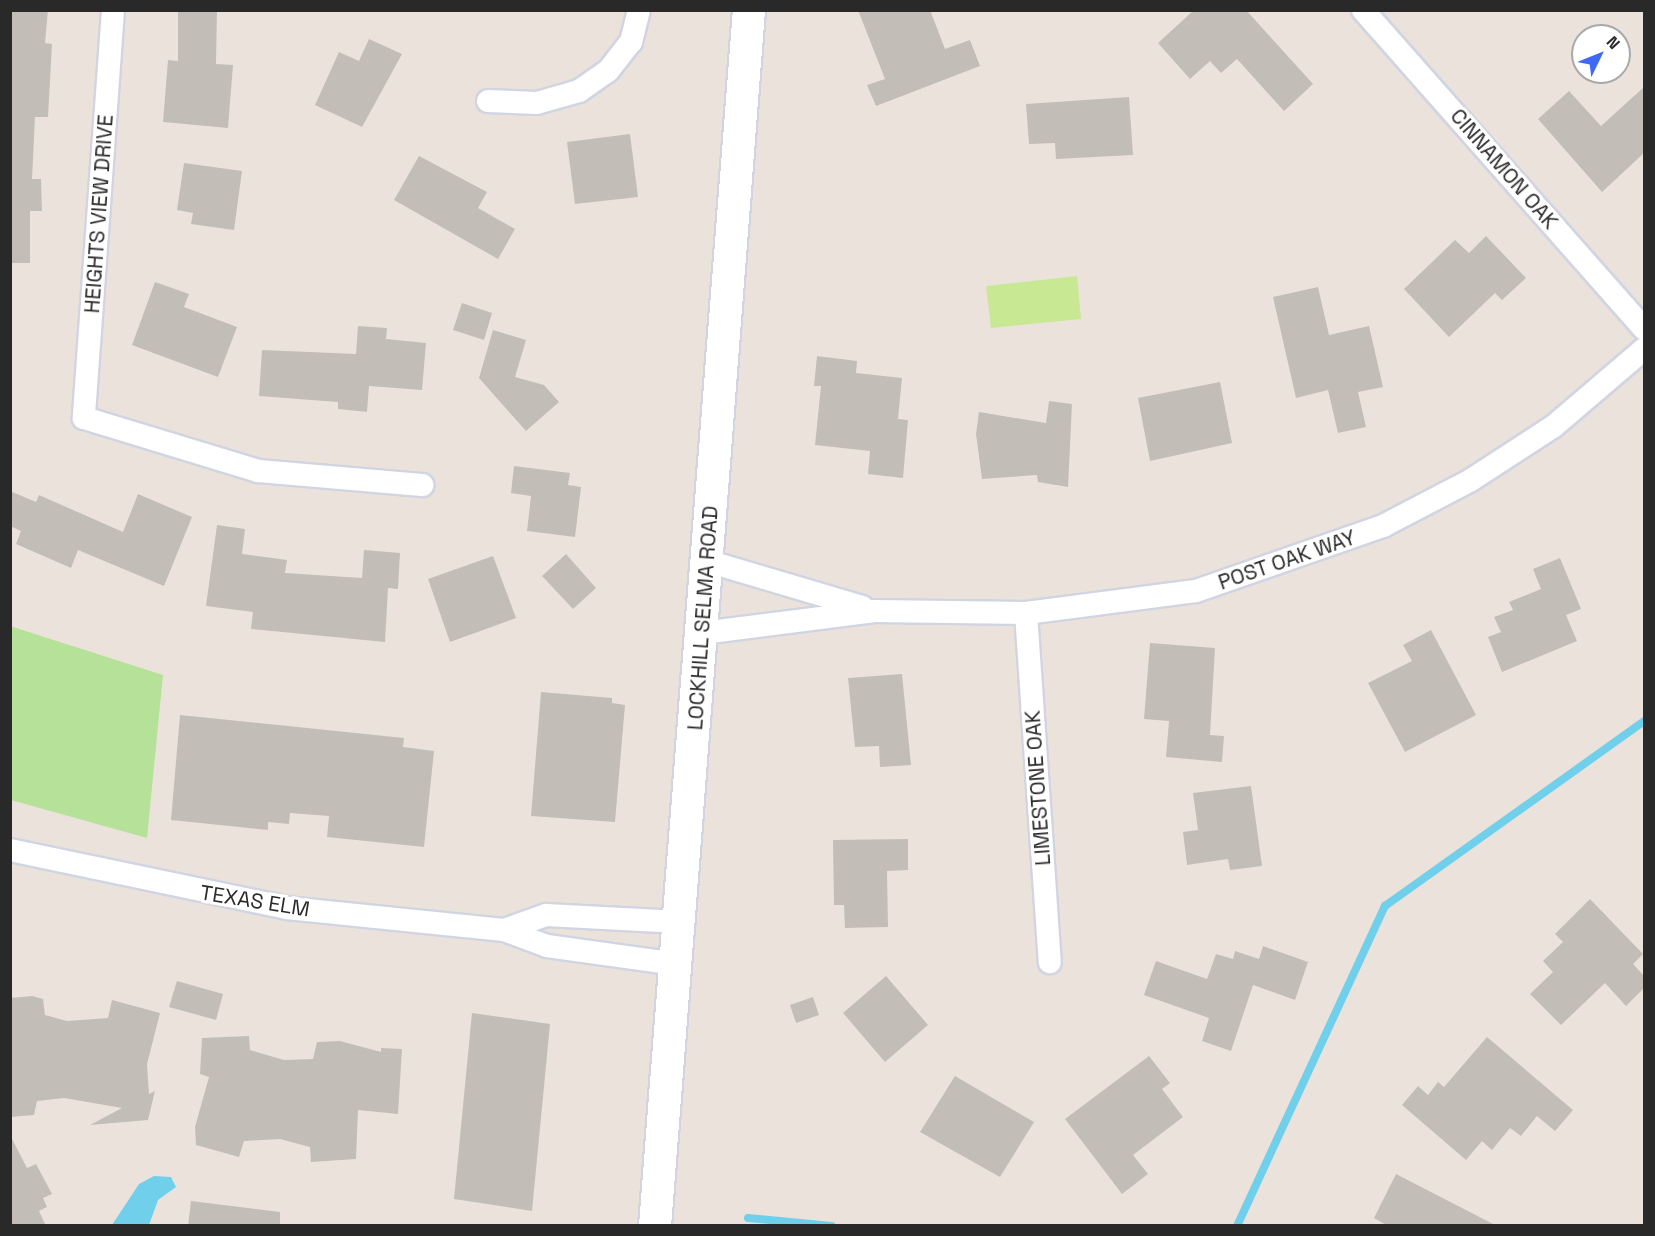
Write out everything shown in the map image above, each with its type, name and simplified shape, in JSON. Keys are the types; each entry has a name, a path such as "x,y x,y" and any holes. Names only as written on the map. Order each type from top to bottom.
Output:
{"main road":[{"name":"LOCKHILL SELMA ROAD","path":"655,1226 749,10"}],"street":[{"name":"HEIGHTS VIEW DRIVE","path":"113,10 84,418 258,471 422,485"},
{"path":"488,101 537,103 579,92 608,71 625,49 639,10"},
{"name":"CINNAMON OAK","path":"1363,10 1644,329"},
{"name":"POST OAK WAY","path":"702,633 875,611 1026,613 1196,591 1383,526 1471,480 1554,426 1644,350"},
{"name":"POST OAK WAY","path":"707,561 875,611"},
{"name":"LIMESTONE OAK","path":"1026,613 1050,962"},
{"name":"TEXAS ELM","path":"10,850 287,908 504,930 547,946 677,964"},
{"name":"TEXAS ELM","path":"504,930 546,915 680,922"}],"green space":[{"path":"1077,276 1081,319 991,328 986,286"},
{"path":"10,626 163,675 147,838 11,800"}],"water":[{"path":"154,1176 171,1177 176,1187 158,1200 149,1225 112,1225 139,1184"}],"building":[{"path":"10,10 48,10 45,43 52,44 48,117 35,117 32,179 41,179 42,211 30,211 30,263 10,263"},
{"path":"178,10 217,10 216,64 233,65 228,128 163,122 168,60 178,61"},
{"path":"858,10 930,10 945,49 970,40 980,66 876,106 867,85 885,79"},
{"path":"1194,10 1246,10 1313,84 1284,111 1237,59 1221,73 1210,61 1190,79 1158,43"},
{"path":"369,39 402,54 362,127 315,105 339,52 359,61"},
{"path":"1644,87 1644,153 1602,192 1538,119 1569,91 1601,126"},
{"path":"1129,97 1133,155 1056,159 1055,143 1029,144 1026,104"},
{"path":"630,134 638,197 575,204 567,142"},
{"path":"419,156 487,192 478,208 515,229 498,259 394,200"},
{"path":"184,163 242,171 234,230 191,224 193,213 177,210"},
{"path":"1486,236 1526,278 1502,300 1495,293 1449,337 1404,289 1455,240 1469,253"},
{"path":"155,282 189,294 184,307 237,327 218,377 132,345"},
{"path":"1318,287 1329,335 1369,326 1383,387 1358,392 1366,427 1338,433 1328,390 1296,398 1273,297"},
{"path":"462,303 492,313 484,340 453,330"},
{"path":"358,326 387,328 386,339 426,343 422,390 369,386 367,412 338,409 338,402 259,396 262,350 356,354"},
{"path":"493,330 526,340 515,377 544,385 559,402 526,431 479,378"},
{"path":"817,356 857,361 856,373 902,378 898,419 908,420 903,478 868,474 870,451 815,445 821,386 814,386"},
{"path":"1220,382 1232,443 1150,461 1138,398"},
{"path":"1049,401 1072,404 1068,487 1038,482 1037,475 982,479 976,434 979,412 1046,423"},
{"path":"514,466 570,473 568,485 581,487 575,537 527,531 531,496 511,493"},
{"path":"10,491 36,502 39,495 123,532 138,494 192,517 164,586 78,550 71,568 16,544 21,531 10,526"},
{"path":"217,525 245,529 242,554 287,560 285,573 362,578 364,550 400,553 398,589 388,588 385,642 251,629 253,612 206,606"},
{"path":"566,554 596,588 573,609 542,576"},
{"path":"493,556 516,618 450,642 428,579"},
{"path":"1560,558 1581,609 1566,615 1577,641 1502,672 1488,637 1501,632 1494,617 1513,610 1509,602 1541,589 1533,569"},
{"path":"1431,630 1476,715 1405,752 1368,683 1412,661 1403,645"},
{"path":"1150,643 1215,648 1210,735 1224,736 1222,762 1166,757 1169,721 1144,719"},
{"path":"902,674 911,765 880,767 879,746 855,747 848,678"},
{"path":"541,692 612,698 612,703 625,705 615,822 531,816"},
{"path":"180,715 404,738 403,747 434,751 424,847 327,837 329,816 290,813 289,824 268,822 268,830 171,820"},
{"path":"1251,786 1262,866 1230,870 1228,859 1187,865 1183,832 1198,830 1193,793"},
{"path":"908,839 908,870 887,871 888,927 845,928 844,905 834,905 833,840"},
{"path":"1590,899 1643,954 1633,964 1644,976 1644,988 1626,1006 1605,983 1561,1025 1530,994 1553,972 1543,961 1563,942 1555,934"},
{"path":"1263,946 1308,962 1295,1000 1253,985 1231,1051 1202,1041 1209,1018 1144,995 1156,961 1207,979 1216,954 1233,959 1235,951 1259,959"},
{"path":"886,976 928,1025 885,1062 843,1013"},
{"path":"177,981 223,994 216,1020 169,1007"},
{"path":"32,996 43,999 45,1015 67,1021 108,1018 112,1000 160,1013 147,1064 149,1094 155,1091 148,1120 90,1125 122,1108 64,1098 37,1101 34,1115 10,1117 10,998"},
{"path":"813,997 819,1015 796,1023 790,1005"},
{"path":"472,1013 550,1024 532,1211 454,1199"},
{"path":"249,1036 250,1050 284,1060 313,1059 317,1042 340,1041 381,1052 381,1048 402,1049 398,1114 358,1110 356,1159 311,1162 310,1147 280,1139 244,1141 239,1157 196,1145 195,1127 209,1077 200,1074 202,1038"},
{"path":"1487,1037 1573,1110 1555,1131 1537,1116 1521,1136 1510,1128 1492,1150 1482,1141 1466,1160 1402,1105 1418,1086 1428,1095 1438,1082 1444,1087"},
{"path":"1149,1056 1170,1083 1162,1089 1183,1117 1133,1155 1148,1174 1122,1194 1065,1119"},
{"path":"955,1076 1034,1122 1000,1177 920,1132"},
{"path":"10,1135 27,1168 36,1164 52,1194 43,1198 47,1207 39,1211 46,1226 10,1226"},
{"path":"1396,1174 1497,1226 1388,1226 1374,1218"},
{"path":"191,1201 280,1212 280,1226 188,1226"}],"waterway":[{"path":"1237,1226 1385,906 1644,721"},
{"path":"748,1218 832,1226"}]}
